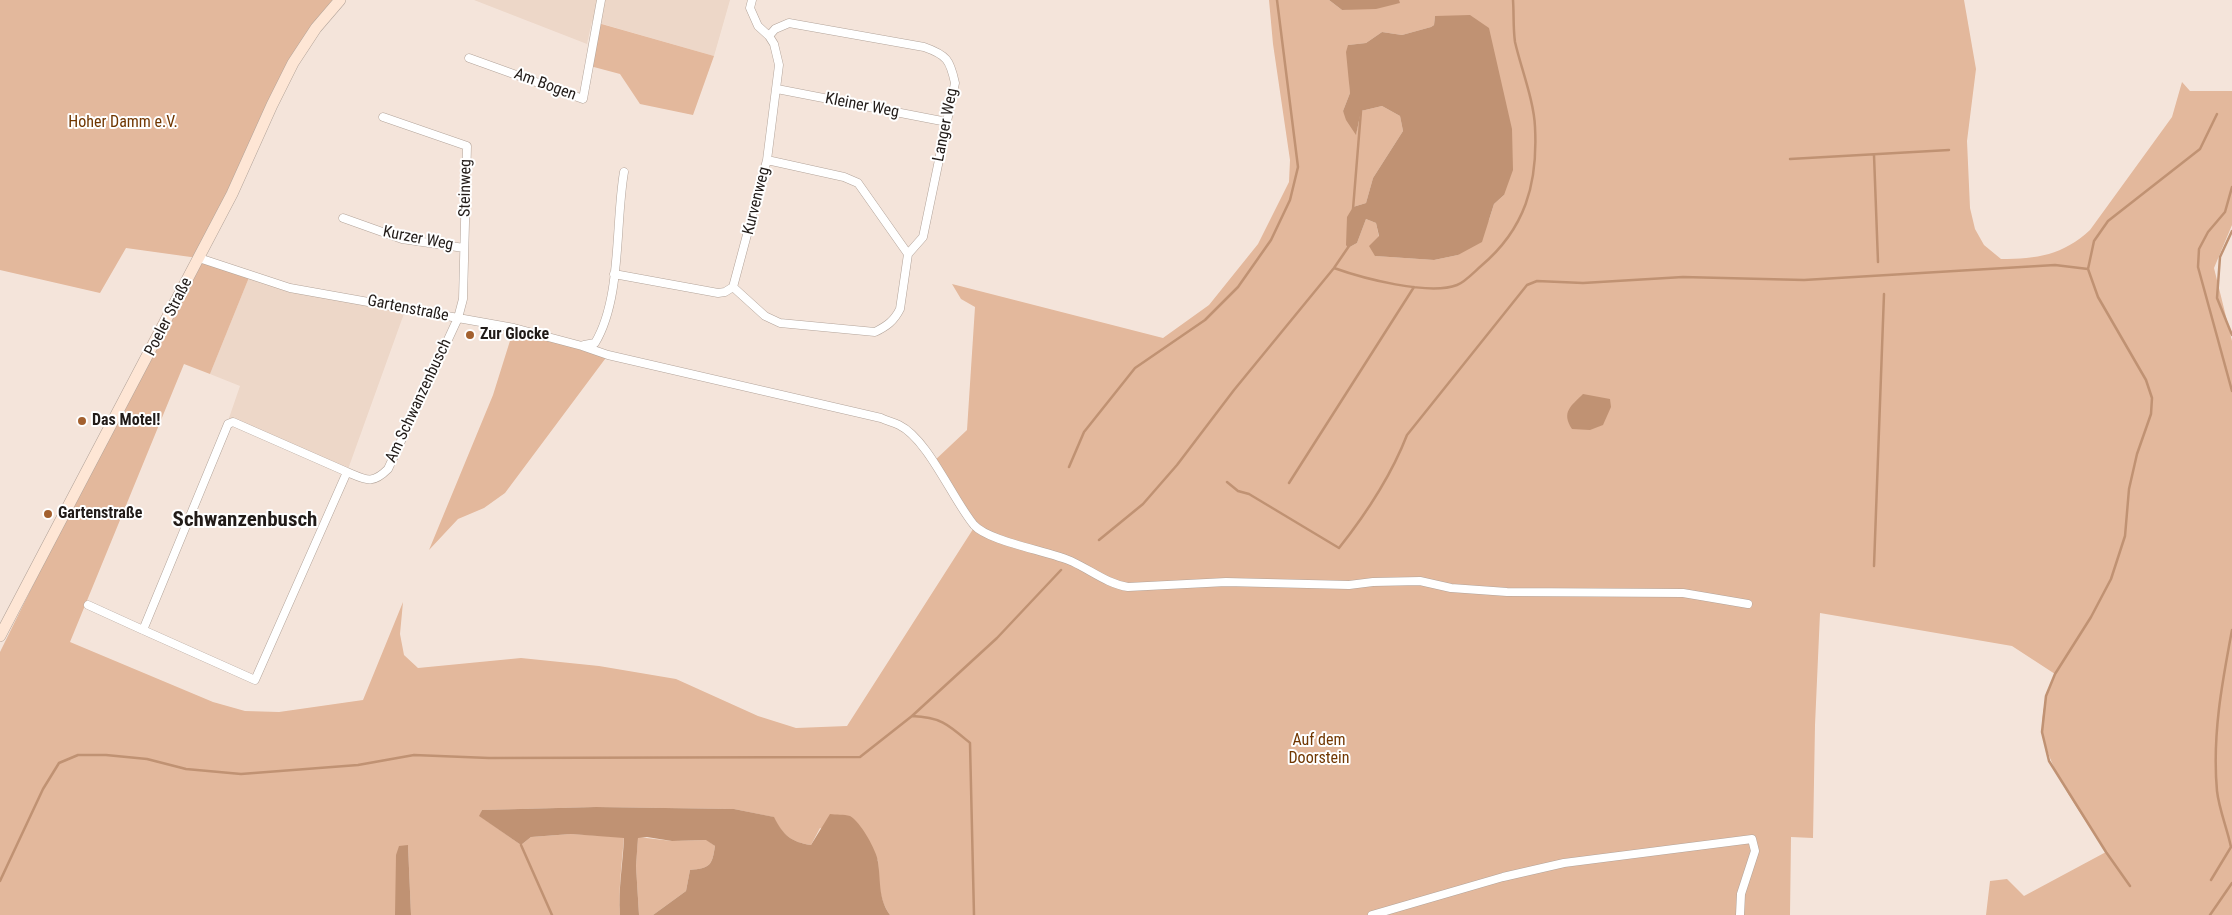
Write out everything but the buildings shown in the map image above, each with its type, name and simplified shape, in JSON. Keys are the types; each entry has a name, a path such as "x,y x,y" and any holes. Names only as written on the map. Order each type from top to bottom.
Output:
{"main road":[{"name":"Poeler Straße","path":"0,636 232,194 293,63 316,28 340,0"}],"street":[{"name":"Am Bogen","path":"469,58 583,99 601,0"},
{"name":"Kurvenweg","path":"733,287 767,160 779,64 774,44 769,36 758,26 750,8 752,0"},
{"name":"Langer Weg","path":"769,36 776,29 789,24 924,47 939,52 948,59 956,83 923,237 908,254"},
{"name":"Kleiner Weg","path":"777,89 947,122"},
{"name":"Steinweg","path":"382,117 467,146 463,299 458,318"},
{"path":"614,274 718,293 725,292 733,287 765,316 780,323 875,332 887,326 896,317 900,309 908,254 858,183 844,177 767,160"},
{"path":"582,346 595,343 604,327 614,274 624,172"},
{"name":"Kurzer Weg","path":"344,218 402,239 464,248"},
{"name":"Gartenstraße","path":"199,258 290,288 514,328 608,355 881,418 900,426 916,439 975,526 980,530 986,534 1074,562 1115,585 1128,587 1226,582 1349,585 1373,582 1420,581 1451,588 1507,592 1683,594 1748,604"},
{"name":"Am Schwanzenbusch","path":"143,630 228,424 233,422 368,481 378,479 388,469 458,318"},
{"path":"88,606 255,680 347,472"},
{"path":"1372,915 1503,877 1564,863 1752,839 1755,851 1741,894 1740,915"}],"shaded area":[{"path":"474,0 730,0 714,56 592,21 587,44"},
{"path":"1329,0 1399,0 1400,3 1376,9 1342,10"},
{"path":"1470,15 1489,28 1512,129 1513,170 1504,195 1494,204 1482,242 1458,255 1434,260 1375,256 1369,246 1379,236 1376,223 1366,219 1357,243 1348,248 1346,245 1347,217 1353,207 1366,203 1373,178 1403,131 1400,116 1382,106 1361,111 1356,135 1346,120 1343,111 1350,93 1346,52 1348,45 1366,43 1382,32 1402,35 1431,27 1434,25 1435,16"},
{"path":"250,275 274,283 406,308 347,472 233,422 229,418 240,386 210,374"},
{"path":"1583,394 1610,399 1611,407 1603,425 1590,430 1572,429 1567,414 1571,406"},
{"path":"596,807 734,809 774,817 788,837 811,845 830,814 850,816 863,830 875,851 883,902 890,915 653,915 686,891 690,870 709,865 713,858 715,846 706,840 672,841 647,837 638,838 636,866 639,915 620,915 620,886 624,838 571,834 531,837 521,845 479,816 482,810"},
{"path":"408,845 411,915 395,915 396,855 399,846"}],"green space":[{"path":"0,0 340,0 316,28 199,257 250,275 210,374 184,364 70,642 213,702 245,711 279,712 363,700 403,602 400,634 404,655 418,668 521,658 599,666 676,679 758,716 796,728 847,726 975,526 933,462 967,430 975,307 961,299 952,284 1163,338 1209,305 1258,244 1289,182 1290,160 1273,44 1269,0 1329,0 1342,10 1399,3 1399,0 1964,0 1976,69 1967,141 1970,208 1975,229 1984,245 2001,259 2026,258 2049,254 2070,245 2090,230 2172,117 2182,82 2190,91 2232,91 2232,225 2214,268 2232,341 2232,915 1986,915 1990,881 2007,879 2024,896 2106,852 2068,794 2046,748 2042,726 2043,711 2055,674 2012,646 1820,613 1815,725 1813,838 1791,837 1790,915 890,915 881,895 878,860 820,828 811,845 788,837 780,829 773,817 734,809 596,807 482,810 480,816 521,845 531,837 571,834 624,837 620,915 411,915 408,845 395,915 0,915 0,652 113,423 198,258 126,248 100,293 0,270","holes":["1435,16 1504,195 1494,204 1489,220 1458,255 1434,260 1375,256 1379,237 1376,223 1366,219 1357,243 1348,248 1353,207 1366,203 1373,178 1403,131 1400,116 1382,106 1361,111 1356,134 1343,111 1350,93 1348,45 1366,43 1382,32 1402,35 1431,27 1434,25"]},
{"path":"598,23 714,56 693,115 640,104 620,74 590,66"},
{"path":"514,328 608,355 505,493 484,508 458,519 429,550 493,395"},
{"path":"638,837 672,841 707,840 715,846 713,858 709,865 690,870 686,891 653,915 639,915 636,866"}],"waterway":[{"path":"1069,467 1084,432 1135,368 1205,320 1238,287 1271,240 1290,200 1298,167 1277,0"},
{"path":"1334,268 1396,284 1413,287 1445,288 1460,284 1496,252 1508,237 1526,204 1534,168 1535,148 1532,106 1515,42 1513,0"},
{"path":"1353,209 1361,111"},
{"path":"2130,886 2106,852 2049,761 2042,732 2046,696 2055,674 2091,617 2111,579 2125,536 2129,489 2137,454 2151,414 2152,398 2146,380 2098,297 2088,269 2094,241 2108,221 2200,149 2217,114"},
{"path":"1790,159 1949,150"},
{"path":"1874,155 1878,262"},
{"path":"2232,187 2225,212 2208,232 2199,249 2198,267 2232,391"},
{"path":"2232,231 2220,257 2217,298 2232,335"},
{"path":"1099,540 1143,504 1177,465 1234,390 1334,268 1349,246"},
{"path":"1227,482 1238,491 1249,494 1339,548 1377,494 1407,435 1527,285 1537,281 1583,283 1683,277 1804,280 2055,265 2088,269"},
{"path":"1289,483 1414,287"},
{"path":"1874,566 1884,294"},
{"path":"0,881 43,789 59,763 78,755 106,755 147,759 186,769 241,774 358,765 414,755 489,758 860,757 912,716 997,638 1061,570"},
{"path":"2211,880 2231,847 2218,798 2216,750 2222,690 2232,630"},
{"path":"912,716 938,720 956,731 970,743 974,915"},
{"path":"521,845 552,915"},
{"path":"2210,915 2232,883"}],"place":[{"name":"Zur Glocke","path":"470,335"},
{"name":"Das Motel!","path":"82,421"},
{"name":"Gartenstraße","path":"48,514"}],"district":[{"name":"Schwanzenbusch","path":"245,521"}],"park label":[{"name":"Hoher Damm e.V.","path":"123,123"},
{"name":"Auf dem Doorstein","path":"1319,750"}]}
